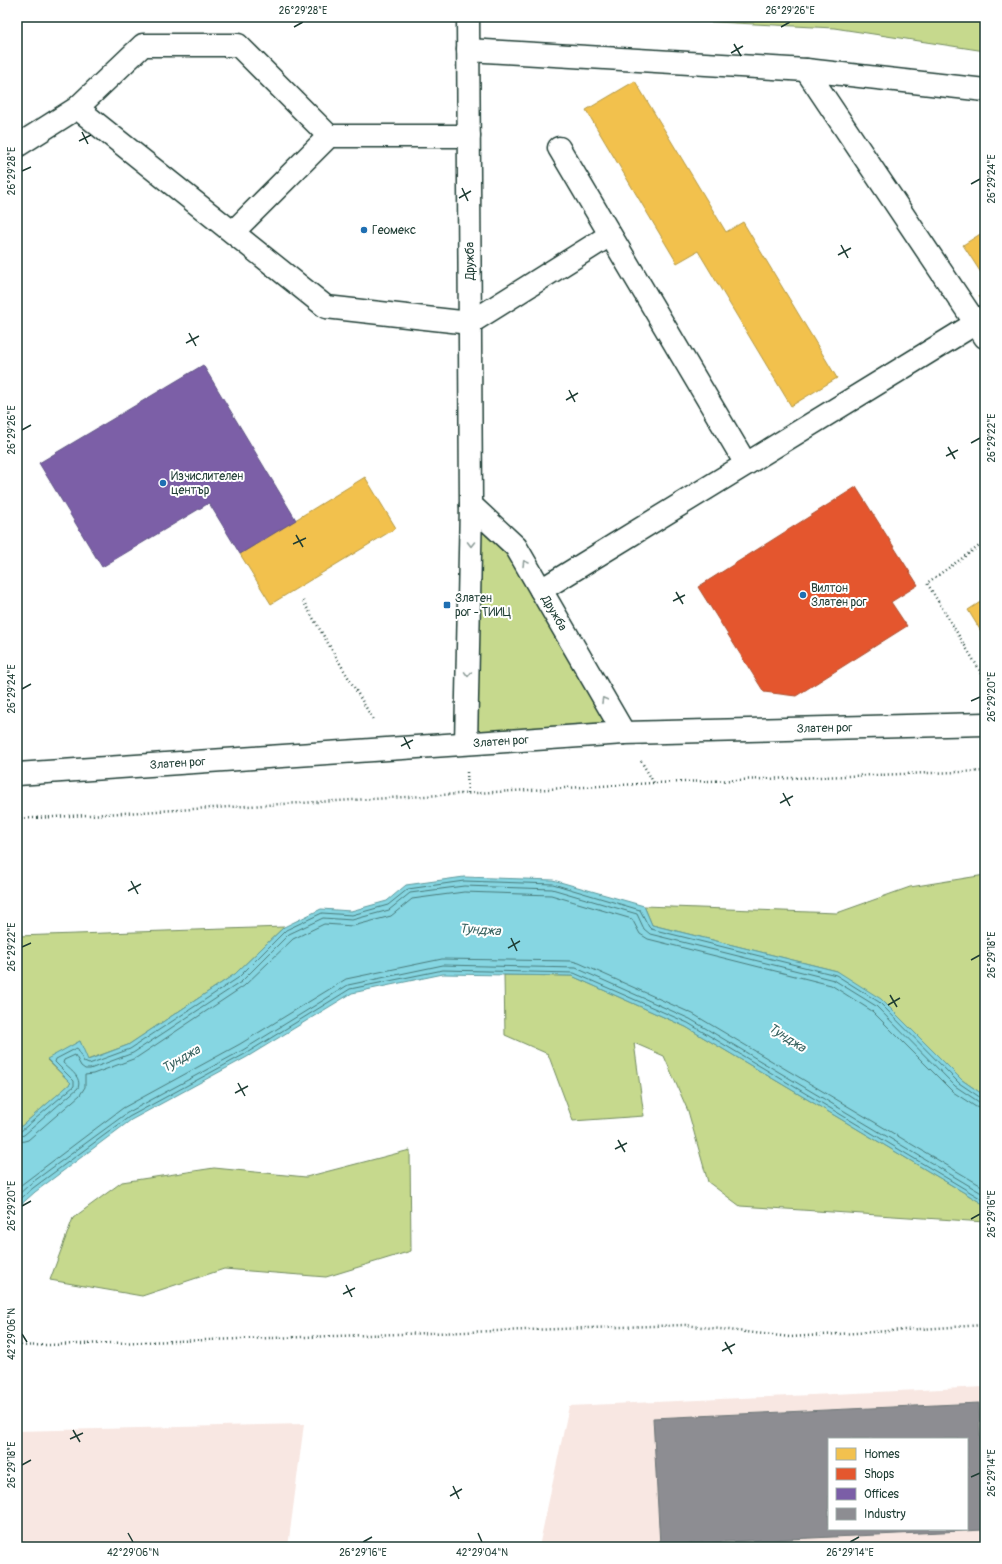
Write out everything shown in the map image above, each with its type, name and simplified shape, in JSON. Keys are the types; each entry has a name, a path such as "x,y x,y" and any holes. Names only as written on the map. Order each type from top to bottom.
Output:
{"street":[{"name":"Дружба","path":"466,743 471,505 468,17"},
{"path":"17,146 77,108 143,45 238,45 329,136 469,136"},
{"path":"468,50 806,70 985,90"},
{"path":"542,590 746,464 980,330 806,70"},
{"path":"77,108 326,307 470,323 610,236"},
{"path":"233,232 329,136"},
{"path":"559,148 746,464"},
{"name":"Дружба","path":"471,505 516,547 624,733"},
{"name":"Златен рог","path":"17,774 624,733 985,724"}],"path":[{"path":"985,542 927,583 985,679"},
{"path":"303,601 390,748"},
{"path":"17,819 654,783 985,771"},
{"path":"17,1346 685,1325 790,1336 985,1325"}],"shaded area":[{"path":"985,1387 985,1547 539,1547 569,1406"},
{"path":"304,1424 288,1547 17,1547 17,1431"}],"green space":[{"path":"616,17 985,17 985,51 834,28"},
{"path":"471,505 516,547 624,733 466,743"},
{"path":"985,875 985,1096 962,1080 837,971 652,925 644,906 837,913 910,887"},
{"path":"284,927 235,974 128,1045 87,1060 80,1041 47,1060 71,1083 17,1130 17,936"},
{"path":"504,975 572,976 686,1027 985,1205 985,1222 740,1206 708,1182 688,1111 664,1056 634,1043 644,1116 573,1121 548,1054 505,1035"},
{"path":"410,1150 411,1251 326,1277 224,1269 142,1296 50,1280 73,1218 122,1182 214,1168 306,1177"}],"water":[{"name":"Тунджа","path":"464,877 553,880 644,906 652,925 837,971 881,999 962,1080 985,1096 985,1205 686,1027 572,976 443,974 352,993 247,1057 131,1120 35,1192 17,1208 17,1130 71,1083 47,1059 80,1041 88,1060 128,1045 235,974 284,927 321,909 351,911 387,901 406,885"}],"building: Homes":[{"path":"635,81 726,232 743,222 837,378 791,406 698,251 677,263 586,110"},
{"path":"985,231 985,279 963,245"},
{"path":"985,293 985,306 979,296"},
{"path":"365,477 396,528 271,604 240,554"},
{"path":"985,599 985,638 968,610"}],"building: Shops":[{"name":"Вилтон Златен рог","path":"856,487 918,585 891,602 907,626 796,696 764,692 698,587"}],"building: Offices":[{"name":"Изчислителен център","path":"203,365 296,520 240,554 209,503 102,567 39,463"}],"building: Industry":[{"path":"979,1403 984,1530 660,1545 653,1418"}],"place":[{"name":"Геомекс","path":"364,230"},
{"name":"Изчислителен център","path":"163,483"},
{"name":"Вилтон Златен рог","path":"803,595"},
{"name":"Златен рог - ТИИЦ","path":"447,605"}]}
